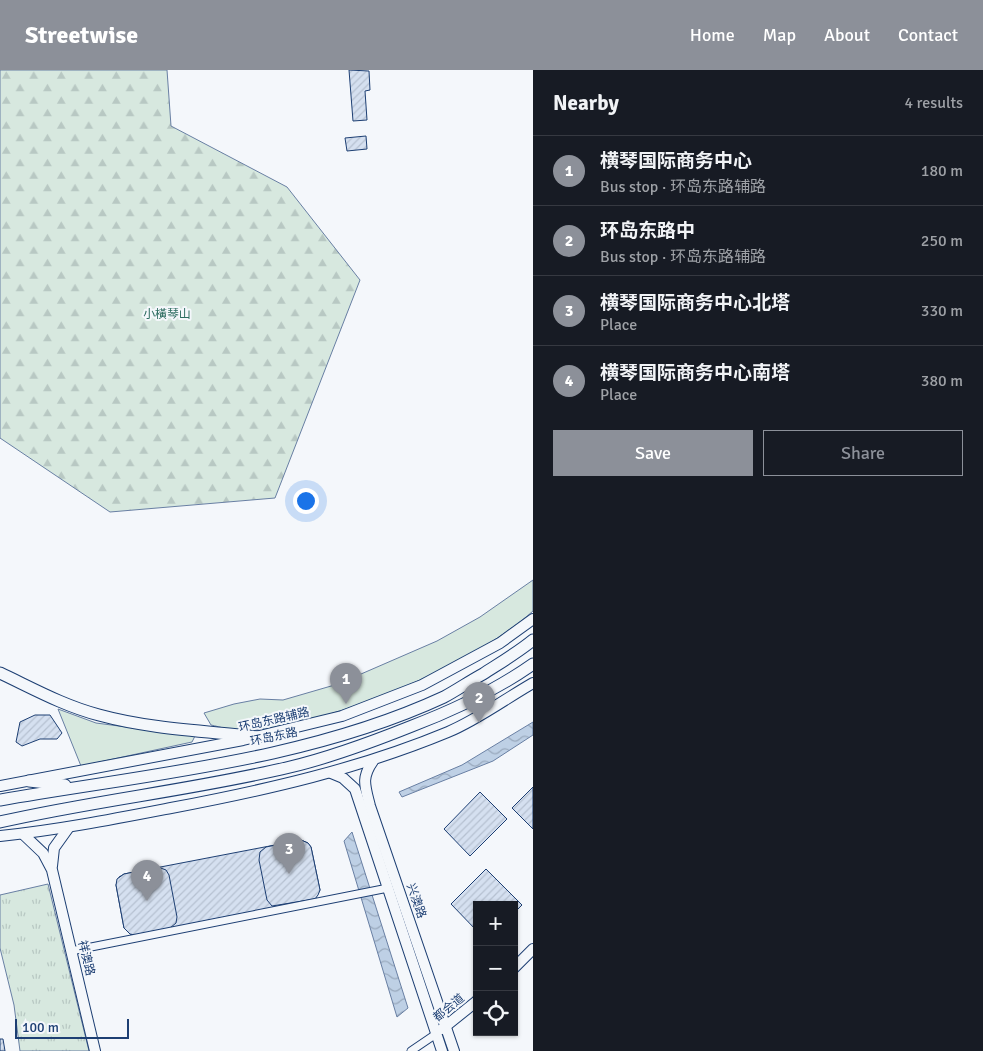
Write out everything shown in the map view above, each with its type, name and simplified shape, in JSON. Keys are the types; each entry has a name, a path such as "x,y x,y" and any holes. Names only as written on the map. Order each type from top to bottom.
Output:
{"main road":[{"name":"环岛东路辅路","path":"0,786 259,737 342,716 422,685 500,643 533,619"},
{"name":"环岛东路","path":"0,800 220,763 308,744 374,724 444,696 520,652 533,640"},
{"path":"0,822 181,790 291,767 367,744 445,713 515,677 533,664"},
{"path":"0,673 52,698 98,715 148,725 259,737"},
{"path":"0,836 69,827 246,793 331,773 373,760 450,731 533,683"},
{"name":"兴澳路","path":"373,760 365,773 365,786 370,806 454,1051"},
{"name":"兴澳路","path":"331,773 343,778 355,789 442,1051"},
{"path":"29,781 77,786"},
{"name":"祥澳路","path":"52,870 54,848 69,827"},
{"name":"祥澳路","path":"23,834 40,849 52,870 96,1051"},
{"path":"518,964 533,949"},
{"name":"都会道","path":"436,1034 473,1004"}],"street":[{"path":"71,951 388,888"},
{"path":"411,1051 436,1034"}],"green space":[{"name":"小橫琴山","path":"0,70 167,70 171,126 287,187 360,280 275,498 110,512 0,438"},
{"path":"533,580 533,611 506,632 473,653 395,691 313,719 275,727 241,731 211,725 204,713 260,699 283,700 338,684 437,641 480,617"},
{"path":"58,709 96,723 195,736 192,742 81,766"},
{"path":"48,884 89,1051 20,1051 14,1005 0,948 0,895"}],"water":[{"path":"533,722 533,735 493,761 402,797 399,792 462,765"},
{"path":"352,832 408,1008 397,1017 344,841"}],"building":[{"path":"349,70 369,71 370,90 365,91 367,120 353,121"},
{"path":"366,136 367,149 347,151 345,138"},
{"path":"35,715 50,715 62,733 57,739 40,739 22,746 16,742 20,722"},
{"path":"533,787 533,829 512,808"},
{"path":"480,792 507,819 470,856 444,829"},
{"path":"301,840 308,843 311,847 320,890 315,899 135,935 130,934 124,928 116,885 119,877 124,874"},
{"path":"301,840 308,843 311,847 320,890 318,895 315,899 272,906 267,900 259,860 260,852 266,847"},
{"path":"158,867 166,870 169,875 177,917 176,923 170,928 135,935 130,934 124,928 116,885 117,879 124,874"},
{"path":"486,869 518,901 473,901 473,927 451,904"},
{"path":"518,901 522,905 518,909"},
{"path":"0,1039 3,1039 5,1051 0,1051"}],"place":[{"name":"横琴国际商务中心","path":"346,704"},
{"name":"环岛东路中","path":"479,723"},
{"name":"横琴国际商务中心北塔","path":"289,874"},
{"name":"横琴国际商务中心南塔","path":"147,901"}]}
